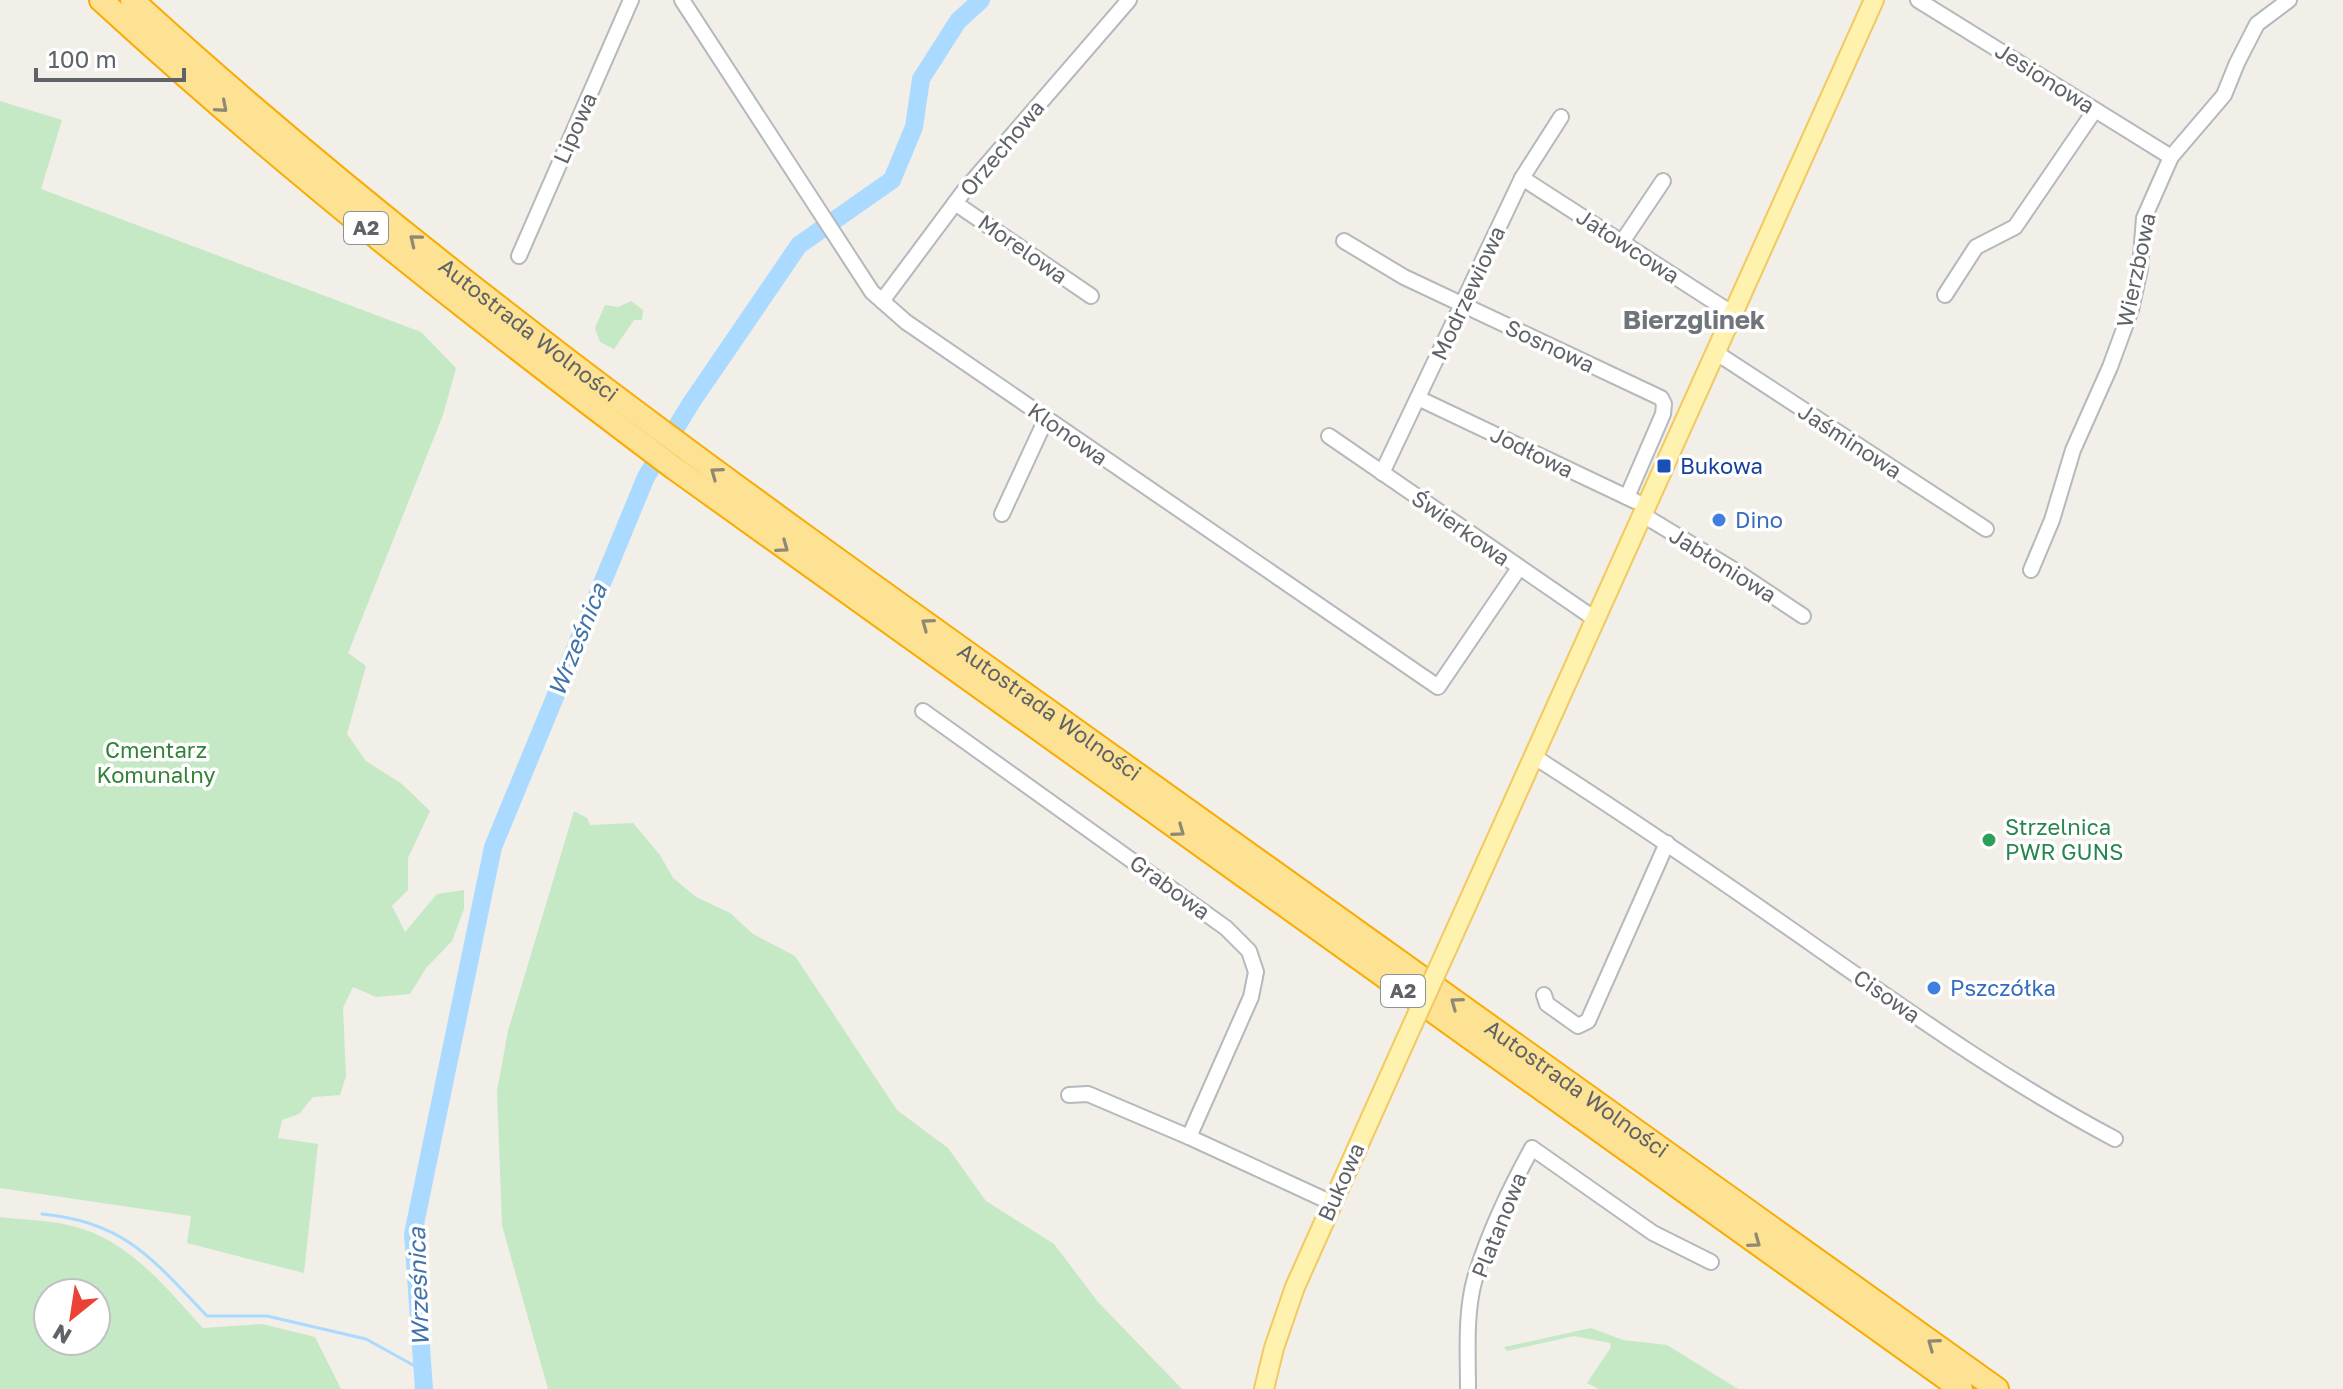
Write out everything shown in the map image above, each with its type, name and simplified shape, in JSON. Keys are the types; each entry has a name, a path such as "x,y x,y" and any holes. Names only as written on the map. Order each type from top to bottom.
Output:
{"highway":[{"name":"Autostrada Wolności","path":"101,0 375,236 501,337 647,435 1961,1389"},
{"name":"Autostrada Wolności","path":"132,0 284,133 647,435"},
{"name":"Autostrada Wolności","path":"680,459 1997,1389"}],"main road":[{"path":"1533,756 1874,0"},
{"name":"Bukowa","path":"1264,1389 1295,1287 1533,756"},
{"name":"Bukowa","path":"1277,1389 1281,1326"}],"street":[{"name":"Lipowa","path":"519,256 631,0"},
{"name":"Klonowa","path":"682,0 830,232 872,292 906,322 1438,687 1519,568"},
{"name":"Orzechowa","path":"882,301 955,203 1129,0"},
{"name":"Jesionowa","path":"1918,0 2171,157"},
{"name":"Wierzbowa","path":"2031,570 2052,520 2073,450 2110,367 2131,310 2140,269 2144,218 2171,157 2224,95 2257,24 2289,0"},
{"path":"1945,295 1976,247 2015,227 2095,110"},
{"name":"Modrzewiowa","path":"1382,473 1522,178 1561,117"},
{"name":"Jałowcowa","path":"1522,178 1733,314"},
{"path":"1622,242 1663,181"},
{"name":"Morelowa","path":"955,203 1091,296"},
{"name":"Sosnowa","path":"1344,241 1404,277 1661,398 1663,414 1627,497"},
{"name":"Jaśminowa","path":"1715,352 1986,529"},
{"name":"Jodłowa","path":"1418,398 1627,497 1644,511"},
{"path":"1002,514 1046,419"},
{"name":"Świerkowa","path":"1329,436 1595,619"},
{"name":"Jabłoniowa","path":"1644,511 1803,616"},
{"name":"Grabowa","path":"923,711 1226,928 1249,951 1256,972 1251,997 1189,1137"},
{"name":"Cisowa","path":"1533,756 1667,843 1921,1020 2053,1106 2115,1139"},
{"path":"1544,995 1547,1004 1578,1026 1588,1021 1667,843"},
{"path":"1069,1095 1088,1094 1332,1203"},
{"name":"Platanowa","path":"1468,1389 1470,1309 1474,1280 1492,1232 1532,1148 1653,1233 1711,1262"}],"green space":[{"name":"Cmentarz Komunalny","path":"0,101 62,120 41,189 421,332 456,368 443,415 348,653 366,666 347,734 366,761 402,784 430,811 408,858 408,890 392,906 405,932 437,894 464,890 464,909 452,941 426,968 410,994 376,997 353,987 343,1008 346,1076 340,1095 313,1097 299,1114 282,1120 278,1138 318,1144 304,1273 187,1243 191,1216 0,1188"},
{"path":"631,301 643,310 642,320 634,320 614,349 600,342 595,328 605,305 618,307"},
{"path":"574,811 587,818 590,825 633,823 660,855 673,878 696,897 730,913 753,934 795,956 897,1110 948,1148 986,1201 1054,1244 1098,1302 1182,1389 548,1389 502,1225 497,1091 508,1031"},
{"path":"0,1217 68,1225 109,1241 159,1280 203,1328 262,1324 315,1337 341,1389 0,1389"},
{"path":"1591,1328 1623,1340 1667,1345 1738,1389 1599,1389 1587,1383 1611,1347 1610,1343 1574,1336 1507,1351 1504,1347"}],"waterway":[{"name":"Wrześnica","path":"424,1389 413,1234 493,847 646,477 691,403 799,245 892,180 914,127 921,79 958,21 981,0"},
{"path":"42,1214 71,1218 117,1235 153,1261 207,1316 267,1316 366,1339 422,1370"}],"place":[{"name":"Bukowa","path":"1664,466"},
{"name":"Dino","path":"1719,520"},
{"name":"Strzelnica PWR GUNS","path":"1989,840"},
{"name":"Pszczółka","path":"1934,988"}],"district":[{"name":"Bierzglinek","path":"1694,320"}]}
